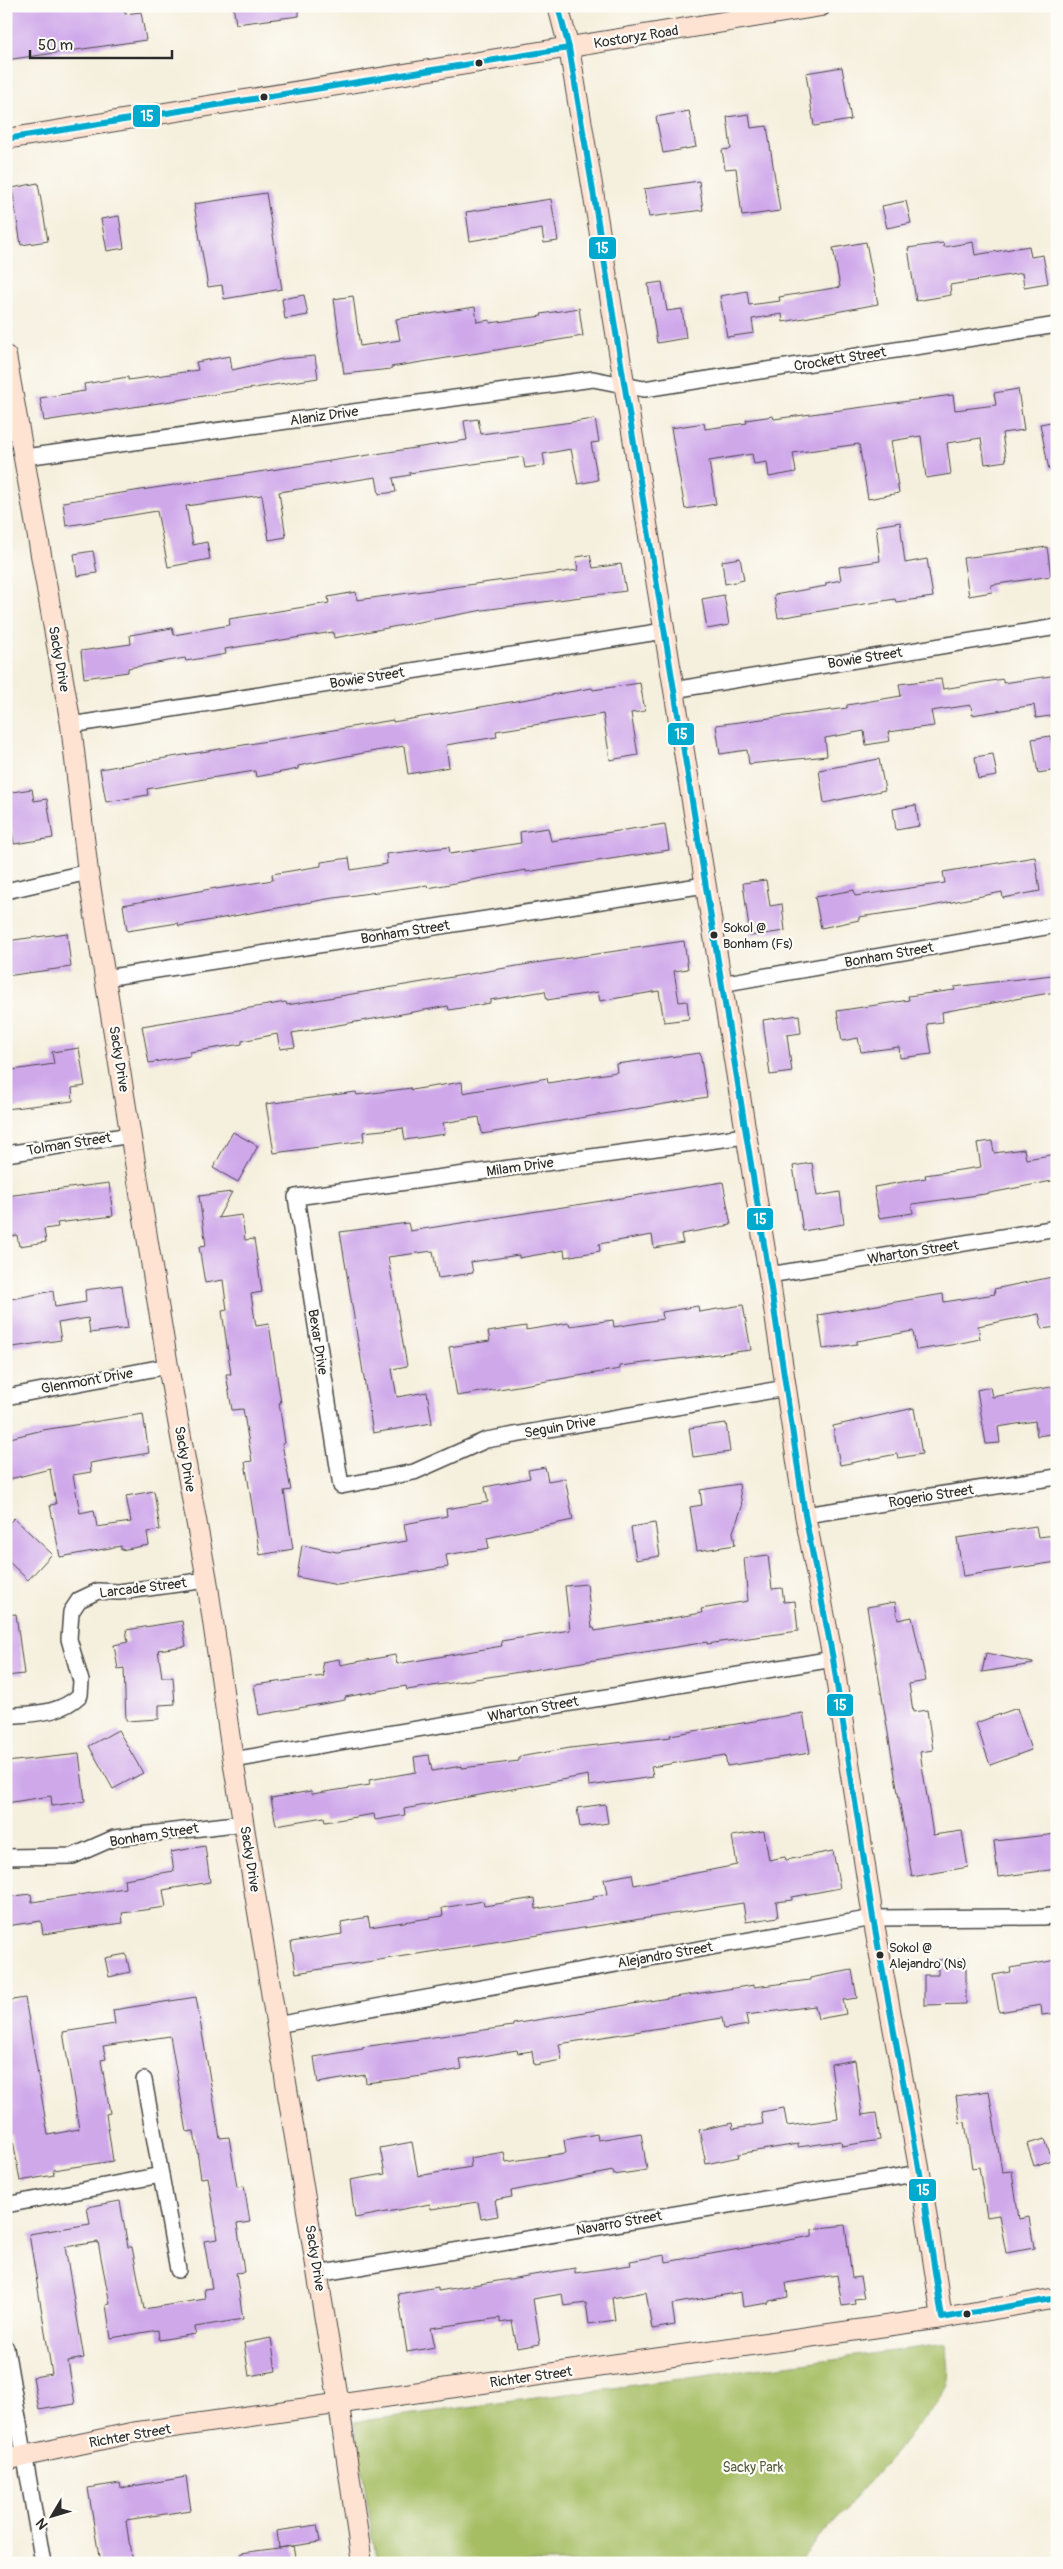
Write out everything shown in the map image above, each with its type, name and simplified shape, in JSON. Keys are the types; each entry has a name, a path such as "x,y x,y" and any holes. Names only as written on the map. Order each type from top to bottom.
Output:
{"street":[{"path":"558,6 569,48 769,1275 805,1515 832,1659 873,1918 920,2173 942,2318"},
{"name":"Kostoryz Road","path":"6,139 821,6"},
{"name":"Crockett Street","path":"623,385 644,388 1057,325"},
{"name":"Sacky Drive","path":"6,356 70,725 88,872 168,1366 207,1580 233,1760 339,2405 362,2563"},
{"name":"Alaniz Drive","path":"25,457 593,379 623,385"},
{"name":"Bowie Street","path":"673,690 1057,627"},
{"name":"Bowie Street","path":"70,725 664,631"},
{"path":"6,891 88,872"},
{"name":"Bonham Street","path":"105,978 705,885"},
{"name":"Bonham Street","path":"721,984 1057,925"},
{"name":"Tolman Street","path":"6,1154 131,1135"},
{"name":"Milam Drive","path":"296,1197 745,1136"},
{"name":"Bexar Drive","path":"296,1197 341,1486"},
{"name":"Wharton Street","path":"769,1275 1057,1228"},
{"name":"Glenmont Drive","path":"6,1396 168,1366"},
{"name":"Seguin Drive","path":"341,1486 414,1472 486,1440 786,1388"},
{"name":"Rogerio Street","path":"805,1515 1057,1477"},
{"name":"Larcade Street","path":"6,1716 51,1711 69,1706 80,1695 81,1681 69,1639 70,1612 79,1600 98,1592 118,1592 207,1580"},
{"name":"Wharton Street","path":"233,1760 832,1659"},
{"name":"Bonham Street","path":"6,1856 73,1856 114,1838 244,1822"},
{"name":"Alejandro Street","path":"276,2025 873,1918 1043,1917 1057,1915"},
{"path":"144,2080 178,2270"},
{"name":"Navarro Street","path":"317,2274 920,2173"},
{"path":"6,2205 161,2175"},
{"name":"Richter Street","path":"15,2459 131,2433 942,2318 1057,2298"},
{"path":"6,2348 15,2459 43,2563"}],"green space":[{"name":"Sacky Park","path":"946,2344 949,2374 942,2395 929,2413 798,2563 377,2563 354,2422"}],"building":[{"path":"6,6 125,6 125,14 141,12 146,40 6,60"},
{"path":"233,6 299,6 299,16 236,24"},
{"path":"842,67 851,120 814,126 806,73"},
{"path":"689,111 696,147 663,153 656,117"},
{"path":"749,114 751,128 767,126 780,211 742,216 736,168 725,169 722,150 731,149 727,117"},
{"path":"699,181 703,210 649,217 644,189"},
{"path":"38,183 48,241 21,245 12,188"},
{"path":"266,193 282,289 224,299 222,285 208,287 194,204"},
{"path":"551,199 558,241 544,243 542,229 470,241 466,212"},
{"path":"906,201 911,223 887,228 882,206"},
{"path":"119,216 124,248 107,251 101,219"},
{"path":"866,242 878,304 783,322 782,314 752,319 754,333 727,337 720,296 747,291 749,305 780,301 779,297 840,287 833,248"},
{"path":"973,242 975,255 1029,246 1031,257 1043,255 1048,283 1024,287 1022,273 950,285 951,295 916,301 908,248 943,243 944,247"},
{"path":"662,282 667,311 682,309 686,338 657,343 648,284"},
{"path":"304,295 308,315 285,319 282,299"},
{"path":"353,296 360,346 400,340 396,319 475,307 477,322 490,320 490,323 542,316 541,314 579,308 583,336 391,367 391,369 344,374 334,299"},
{"path":"230,356 232,370 282,359 315,356 318,378 44,421 40,398 85,391 84,384 128,377 128,380 198,370 196,362"},
{"path":"1018,389 1024,430 1002,433 1006,461 985,464 981,438 947,443 951,474 926,478 921,436 891,441 899,493 868,499 859,444 793,453 796,472 769,477 767,462 754,464 752,454 709,461 716,504 685,509 671,428 704,423 705,429 747,423 746,420 773,416 774,419 953,395 955,410 996,405 994,393"},
{"path":"478,419 481,434 595,419 599,442 591,443 598,480 578,484 571,449 543,454 545,465 525,468 523,457 409,473 410,475 393,478 396,492 379,494 376,477 279,492 286,537 269,540 262,495 186,506 193,545 207,542 210,559 168,567 157,511 66,526 63,502 467,440 464,421"},
{"path":"1057,421 1057,470 1049,470 1040,424"},
{"path":"900,522 905,563 927,559 933,597 896,602 895,599 778,618 774,595 826,586 826,583 841,580 839,567 880,561 876,526"},
{"path":"1047,547 1051,576 991,585 992,592 969,596 963,558"},
{"path":"93,551 97,573 77,576 74,554"},
{"path":"590,555 593,568 621,564 626,591 483,610 334,638 333,632 225,649 226,654 186,661 185,658 128,668 128,672 84,678 81,651 131,644 130,635 172,628 174,635 230,625 229,619 329,603 328,597 356,592 357,600 578,570 576,557"},
{"path":"740,558 744,580 725,584 722,561"},
{"path":"724,595 729,625 707,629 702,599"},
{"path":"1057,675 1057,715 1036,718 1034,705 972,715 971,705 931,711 934,726 888,732 890,741 866,745 864,731 825,738 827,756 749,764 747,750 720,754 716,725 847,708 847,705 901,696 899,684 941,679 943,689 1003,679 1003,683"},
{"path":"640,683 645,711 631,713 638,755 610,760 603,714 496,731 497,737 446,745 449,767 408,774 404,746 298,766 298,769 256,777 255,771 147,789 148,795 106,802 100,769 592,688 593,690"},
{"path":"1050,736 1057,770 1038,773 1032,739"},
{"path":"993,754 997,776 978,779 975,757"},
{"path":"879,759 885,790 824,803 819,770"},
{"path":"32,789 34,801 47,799 53,838 14,844 6,793"},
{"path":"916,805 919,826 896,830 893,809"},
{"path":"665,824 669,850 526,872 526,870 428,888 427,885 327,899 179,926 178,923 127,931 123,905 273,880 272,874 321,866 321,862 349,858 351,870 387,864 386,854 449,847 450,854 521,843 520,832 548,828 551,841"},
{"path":"1035,857 1040,891 1003,898 1002,892 922,908 859,917 859,920 821,928 815,897 854,890 855,896 945,883 943,872"},
{"path":"766,880 770,906 782,904 785,931 750,936 743,883"},
{"path":"67,933 71,967 6,976 6,941"},
{"path":"684,941 688,969 674,971 679,1002 687,1001 689,1019 664,1022 659,991 600,1001 598,992 547,1000 545,991 490,1000 490,1003 449,1010 448,1006 292,1033 295,1047 280,1049 277,1034 242,1041 242,1044 190,1052 190,1056 149,1063 142,1026 286,1002 287,1005 535,963"},
{"path":"1052,975 1055,992 942,1012 943,1022 927,1024 932,1054 900,1058 899,1047 861,1052 858,1038 842,1041 837,1011 909,1000 908,996 955,990 954,987"},
{"path":"799,1015 801,1033 787,1035 792,1072 770,1075 763,1020"},
{"path":"79,1048 85,1086 72,1088 73,1101 6,1109 6,1071 54,1064 52,1052"},
{"path":"700,1053 707,1097 482,1134 479,1117 443,1123 445,1134 405,1140 403,1128 363,1132 364,1141 274,1153 266,1104 356,1092 357,1095 411,1088 411,1090 462,1082 463,1093 547,1078 548,1083 617,1072 616,1064"},
{"path":"233,1132 258,1146 238,1182 213,1168"},
{"path":"992,1141 994,1153 1024,1149 1026,1159 1057,1154 1057,1180 985,1194 912,1204 913,1213 879,1218 874,1187 926,1178 925,1175 981,1167 977,1143"},
{"path":"812,1163 817,1196 840,1192 844,1224 803,1231 793,1166"},
{"path":"723,1182 731,1225 681,1234 683,1243 654,1248 652,1235 599,1244 600,1251 565,1257 564,1250 519,1258 519,1255 471,1262 473,1273 438,1278 433,1251 388,1257 407,1366 392,1369 397,1397 427,1392 432,1423 373,1433 340,1232 408,1223 410,1231"},
{"path":"109,1183 113,1216 57,1223 58,1227 44,1229 46,1242 19,1246 17,1235 6,1237 6,1196"},
{"path":"232,1192 218,1218 242,1215 245,1240 254,1239 262,1292 251,1294 256,1326 269,1324 281,1403 279,1403 285,1443 282,1444 291,1490 284,1491 293,1549 260,1555 245,1462 252,1461 243,1409 232,1410 226,1374 231,1374 222,1311 227,1310 223,1280 205,1283 199,1247 206,1246 199,1196"},
{"path":"1057,1276 1057,1327 1042,1329 1039,1314 978,1326 980,1339 951,1345 916,1350 913,1331 857,1341 857,1344 823,1349 818,1315 943,1294 944,1302 995,1294 994,1289"},
{"path":"122,1285 128,1328 90,1333 88,1318 58,1323 61,1340 6,1348 6,1300 53,1291 55,1307 86,1302 85,1290"},
{"path":"743,1305 751,1350 620,1366 620,1369 457,1396 449,1347 490,1341 488,1332 526,1326 526,1330 569,1323 570,1326 613,1320 614,1327 663,1319 662,1312 698,1306 699,1312"},
{"path":"1057,1386 1057,1433 1037,1436 1035,1421 998,1427 1000,1443 986,1444 977,1390 990,1387 992,1397"},
{"path":"914,1408 922,1454 898,1458 897,1454 840,1465 833,1426"},
{"path":"143,1414 149,1453 90,1463 91,1472 73,1475 80,1513 94,1510 97,1527 131,1522 126,1496 154,1491 160,1530 147,1532 149,1545 121,1550 121,1546 60,1557 50,1505 56,1504 50,1469 6,1480 6,1439 43,1430"},
{"path":"726,1423 730,1452 693,1457 689,1428"},
{"path":"545,1467 548,1481 565,1478 573,1520 487,1538 489,1548 446,1555 448,1567 338,1585 297,1577 302,1545 337,1552 407,1541 404,1524 447,1516 446,1509 488,1502 485,1487 530,1478 528,1470"},
{"path":"739,1484 742,1507 733,1532 735,1545 697,1551 690,1507 702,1505 700,1490"},
{"path":"14,1518 52,1554 28,1580 6,1559 6,1526"},
{"path":"655,1523 660,1556 636,1560 631,1527"},
{"path":"1036,1526 1038,1537 1057,1535 1057,1562 963,1576 957,1538"},
{"path":"768,1555 772,1589 782,1588 784,1602 795,1601 798,1631 707,1644 707,1642 407,1690 406,1686 345,1697 345,1700 259,1715 254,1685 324,1676 322,1662 339,1659 340,1665 395,1655 397,1664 502,1646 501,1641 570,1630 565,1586 587,1584 592,1628 595,1631 702,1613 701,1609 748,1601 744,1558"},
{"path":"895,1602 898,1620 912,1617 926,1681 909,1684 913,1712 927,1710 933,1750 920,1752 933,1835 962,1831 968,1867 912,1877 867,1607"},
{"path":"16,1614 24,1674 6,1676 6,1615"},
{"path":"182,1621 186,1646 158,1650 162,1677 173,1677 175,1704 159,1705 159,1719 126,1721 124,1668 118,1669 114,1645 128,1642 126,1630"},
{"path":"986,1653 1033,1663 1033,1664 982,1672"},
{"path":"1017,1708 1031,1750 990,1765 976,1723"},
{"path":"803,1713 810,1753 727,1766 725,1755 651,1767 653,1777 589,1786 588,1775 404,1809 405,1815 375,1820 374,1814 325,1822 324,1817 276,1825 271,1798 311,1791 312,1794 370,1785 369,1780 416,1772 414,1757 429,1755 432,1771 462,1766 462,1768 519,1761 519,1757 570,1748 671,1737 670,1735"},
{"path":"118,1730 143,1773 113,1789 89,1746"},
{"path":"79,1754 85,1801 52,1806 51,1796 6,1803 6,1762"},
{"path":"605,1804 608,1823 580,1827 577,1808"},
{"path":"764,1831 769,1860 785,1857 786,1860 833,1851 840,1888 776,1902 778,1917 746,1922 743,1903 296,1973 291,1942 342,1934 341,1922 368,1917 370,1927 443,1916 442,1908 483,1901 484,1906 535,1898 536,1909 594,1899 593,1896 607,1894 604,1879 632,1874 634,1885 737,1865 732,1836"},
{"path":"1057,1834 1057,1869 998,1877 994,1841"},
{"path":"205,1846 210,1882 163,1890 166,1907 122,1913 123,1923 43,1934 41,1921 6,1926 6,1897 31,1894 32,1902 125,1888 124,1879 174,1871 171,1852"},
{"path":"126,1954 130,1972 109,1977 105,1958"},
{"path":"966,1959 966,2004 924,2005 924,1975 938,1975 938,1960"},
{"path":"1057,1960 1057,2013 1042,2015 1041,2005 999,2012 993,1975 1011,1972 1010,1968"},
{"path":"852,1970 857,1998 843,2000 846,2014 818,2019 815,2006 746,2015 748,2025 724,2029 722,2018 559,2044 562,2060 534,2065 532,2051 518,2053 517,2050 460,2060 462,2069 423,2076 366,2083 365,2075 318,2083 314,2057 363,2049 362,2047 513,2026 513,2024 662,1999 754,1985 754,1987 810,1980 810,1978"},
{"path":"196,1997 220,2138 229,2137 237,2187 244,2186 250,2222 237,2224 244,2272 236,2273 243,2319 195,2327 196,2334 159,2340 158,2330 111,2338 106,2305 110,2304 98,2242 65,2247 84,2358 68,2361 75,2404 39,2410 33,2377 52,2374 29,2234 90,2224 87,2207 120,2201 128,2247 132,2247 144,2309 205,2299 204,2289 212,2288 204,2241 218,2239 208,2177 201,2178 194,2131 187,2132 170,2036 103,2046 106,2059 101,2060 110,2113 106,2114 113,2161 53,2170 54,2175 20,2181 12,2134 9,2135 6,2121 6,2001 25,1998 48,2135 79,2129 63,2032 115,2024 113,2010"},
{"path":"855,2060 862,2115 876,2113 880,2140 842,2146 841,2141 798,2147 798,2144 738,2154 739,2157 706,2164 699,2130 732,2123 733,2129 763,2124 761,2112 784,2108 787,2126 838,2119 831,2064"},
{"path":"989,2091 1002,2172 1012,2171 1019,2219 1029,2217 1034,2248 1006,2253 999,2215 987,2217 979,2167 972,2168 965,2122 960,2123 956,2096"},
{"path":"641,2133 647,2170 614,2175 613,2171 511,2191 512,2197 495,2200 498,2216 481,2219 478,2202 431,2209 430,2204 355,2218 350,2180 385,2174 380,2148 412,2142 418,2176 471,2167 470,2158 504,2152 506,2162 566,2153 564,2140 597,2134 598,2140"},
{"path":"1045,2139 1052,2160 1034,2166 1027,2144"},
{"path":"845,2225 852,2278 860,2277 864,2298 854,2299 855,2304 842,2306 837,2275 786,2283 788,2297 769,2301 769,2303 743,2307 741,2292 672,2304 675,2325 652,2329 646,2292 612,2298 615,2320 589,2324 586,2303 564,2306 562,2294 533,2299 540,2344 517,2348 512,2321 500,2323 500,2318 431,2328 435,2347 407,2352 398,2294 438,2287 438,2291 575,2268 575,2273 631,2265 630,2261 665,2255 666,2262 812,2236 812,2229"},
{"path":"271,2338 276,2371 249,2376 244,2343"},
{"path":"186,2477 191,2510 126,2520 132,2563 100,2563 88,2488 120,2483 121,2488"},
{"path":"317,2525 320,2542 279,2548 277,2531"},
{"path":"293,2546 296,2563 242,2563 241,2553"}],"transit line":[{"name":"15","path":"558,6 569,48 591,179 769,1275 805,1515 833,1659 873,1918 920,2173 942,2318 1057,2298"},
{"name":"15","path":"6,139 569,48"}],"place":[{"name":"Sokol @ Bonham (Fs)","path":"714,935"},
{"name":"Sokol @ Alejandro (Ns)","path":"880,1955"}]}
